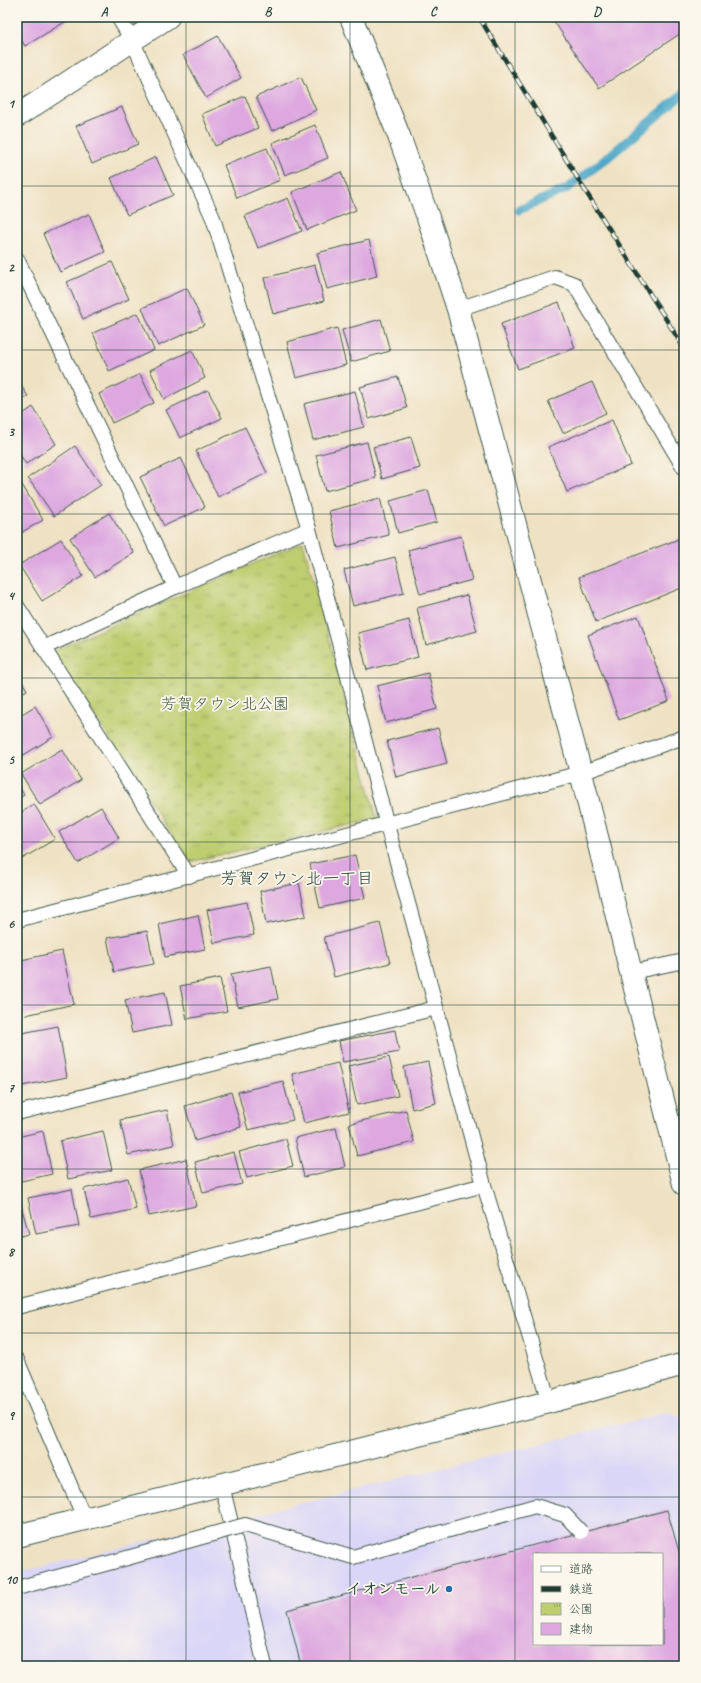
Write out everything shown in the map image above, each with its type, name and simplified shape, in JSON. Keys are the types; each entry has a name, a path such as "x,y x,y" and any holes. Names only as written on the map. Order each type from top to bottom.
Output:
{"street":[{"path":"17,116 168,17"},
{"path":"351,17 399,136 431,226 458,309 581,773 684,1184"},
{"path":"17,1536 549,1402 684,1364"}],"lane":[{"path":"118,17 132,40 213,218 310,529 387,825 484,1185 549,1402"},
{"path":"17,259 175,587"},
{"path":"458,309 555,277 574,284 684,468"},
{"path":"43,648 175,587 310,529"},
{"path":"17,606 189,876"},
{"path":"17,920 387,825 581,773 684,737"},
{"path":"632,972 684,961"},
{"path":"17,1113 436,1008"},
{"path":"17,1307 484,1185"},
{"path":"17,1360 85,1520"},
{"path":"222,1485 265,1666"},
{"path":"17,1588 245,1525 353,1557 535,1506 564,1515 581,1532"}],"shaded area":[{"path":"669,1412 684,1420 684,1666 17,1666 17,1573"}],"green space":[{"name":"芳賀タウン北公園","path":"303,542 377,819 189,862 53,651"}],"building":[{"path":"17,17 73,17 25,46 17,33"},
{"path":"551,17 675,17 684,31 599,88"},
{"path":"218,36 241,78 206,98 183,55"},
{"path":"301,77 316,110 272,131 256,97"},
{"path":"245,96 258,128 215,146 202,114"},
{"path":"122,107 138,144 92,164 76,126"},
{"path":"315,125 328,158 285,175 272,143"},
{"path":"267,148 280,180 237,198 224,165"},
{"path":"156,157 173,195 127,215 111,178"},
{"path":"341,172 356,210 307,230 292,192"},
{"path":"288,198 302,231 258,248 245,216"},
{"path":"89,214 105,252 60,272 43,234"},
{"path":"369,240 377,276 327,289 317,253"},
{"path":"112,262 129,299 83,319 67,282"},
{"path":"315,265 324,301 273,314 264,278"},
{"path":"187,288 204,325 158,346 142,308"},
{"path":"559,302 575,348 518,369 501,324"},
{"path":"138,313 154,350 109,371 93,333"},
{"path":"381,319 390,351 351,362 342,330"},
{"path":"337,328 346,365 296,378 287,342"},
{"path":"192,350 205,378 164,399 150,370"},
{"path":"140,374 154,403 112,423 99,394"},
{"path":"398,377 407,408 369,419 360,387"},
{"path":"17,380 28,396 17,403"},
{"path":"592,382 606,413 563,433 548,401"},
{"path":"208,390 222,418 180,438 166,410"},
{"path":"355,391 364,427 313,440 304,404"},
{"path":"33,407 56,444 26,464 17,450 17,418"},
{"path":"612,420 631,465 567,492 548,447"},
{"path":"245,427 267,473 218,497 196,451"},
{"path":"411,437 420,468 382,479 373,447"},
{"path":"367,442 376,478 325,491 316,455"},
{"path":"75,446 101,485 54,516 28,478"},
{"path":"181,458 205,507 164,526 140,477"},
{"path":"21,483 43,520 17,535 17,486"},
{"path":"428,490 437,522 398,533 390,501"},
{"path":"380,498 389,535 338,548 329,511"},
{"path":"109,513 134,553 95,577 70,538"},
{"path":"461,536 472,580 420,594 408,550"},
{"path":"684,537 684,587 596,622 579,577"},
{"path":"61,539 83,576 42,601 19,565"},
{"path":"395,557 404,593 353,606 344,570"},
{"path":"467,595 477,631 426,645 417,608"},
{"path":"638,616 669,701 619,720 588,635"},
{"path":"409,620 418,657 367,670 358,633"},
{"path":"17,673 27,690 17,696"},
{"path":"428,673 437,709 386,723 377,686"},
{"path":"35,706 53,737 17,759 17,717"},
{"path":"438,728 447,764 396,777 387,741"},
{"path":"62,749 81,780 40,805 21,774"},
{"path":"17,783 24,795 17,799"},
{"path":"34,804 55,839 17,862 17,815"},
{"path":"101,807 119,838 78,863 59,832"},
{"path":"355,855 365,898 320,908 310,864"},
{"path":"299,883 306,916 266,924 260,891"},
{"path":"247,902 254,935 214,943 207,910"},
{"path":"198,915 205,949 165,957 159,924"},
{"path":"380,923 390,963 334,977 324,937"},
{"path":"147,931 154,964 114,972 107,938"},
{"path":"62,951 74,1004 17,1017 17,961"},
{"path":"271,966 278,999 238,1007 231,974"},
{"path":"220,978 227,1011 187,1019 180,986"},
{"path":"165,992 172,1025 132,1033 125,1000"},
{"path":"58,1026 67,1077 17,1087 17,1034"},
{"path":"395,1030 399,1052 343,1062 339,1041"},
{"path":"389,1057 398,1096 357,1105 348,1066"},
{"path":"428,1062 436,1103 412,1109 404,1067"},
{"path":"338,1063 349,1112 304,1123 292,1074"},
{"path":"283,1081 293,1120 248,1130 238,1092"},
{"path":"231,1092 241,1127 195,1141 185,1106"},
{"path":"167,1110 174,1145 128,1155 120,1120"},
{"path":"406,1110 414,1142 357,1156 349,1124"},
{"path":"336,1128 345,1167 304,1177 295,1138"},
{"path":"43,1131 52,1174 17,1182 17,1137"},
{"path":"103,1131 112,1170 68,1179 60,1141"},
{"path":"286,1139 293,1166 247,1178 239,1152"},
{"path":"234,1152 242,1184 203,1193 195,1162"},
{"path":"186,1159 196,1206 149,1216 139,1170"},
{"path":"128,1178 136,1209 91,1219 84,1189"},
{"path":"72,1189 79,1226 36,1234 28,1198"},
{"path":"17,1191 29,1234 17,1237"},
{"name":"イオンモール","path":"667,1510 684,1569 684,1666 301,1666 287,1610"}],"waterway":[{"path":"519,210 568,188 607,158 684,93"}],"railway":[{"path":"479,17 684,348"}],"place":[{"name":"イオンモール","path":"449,1589"}],"district":[{"name":"芳賀タウン北一丁目","path":"297,878"}]}
